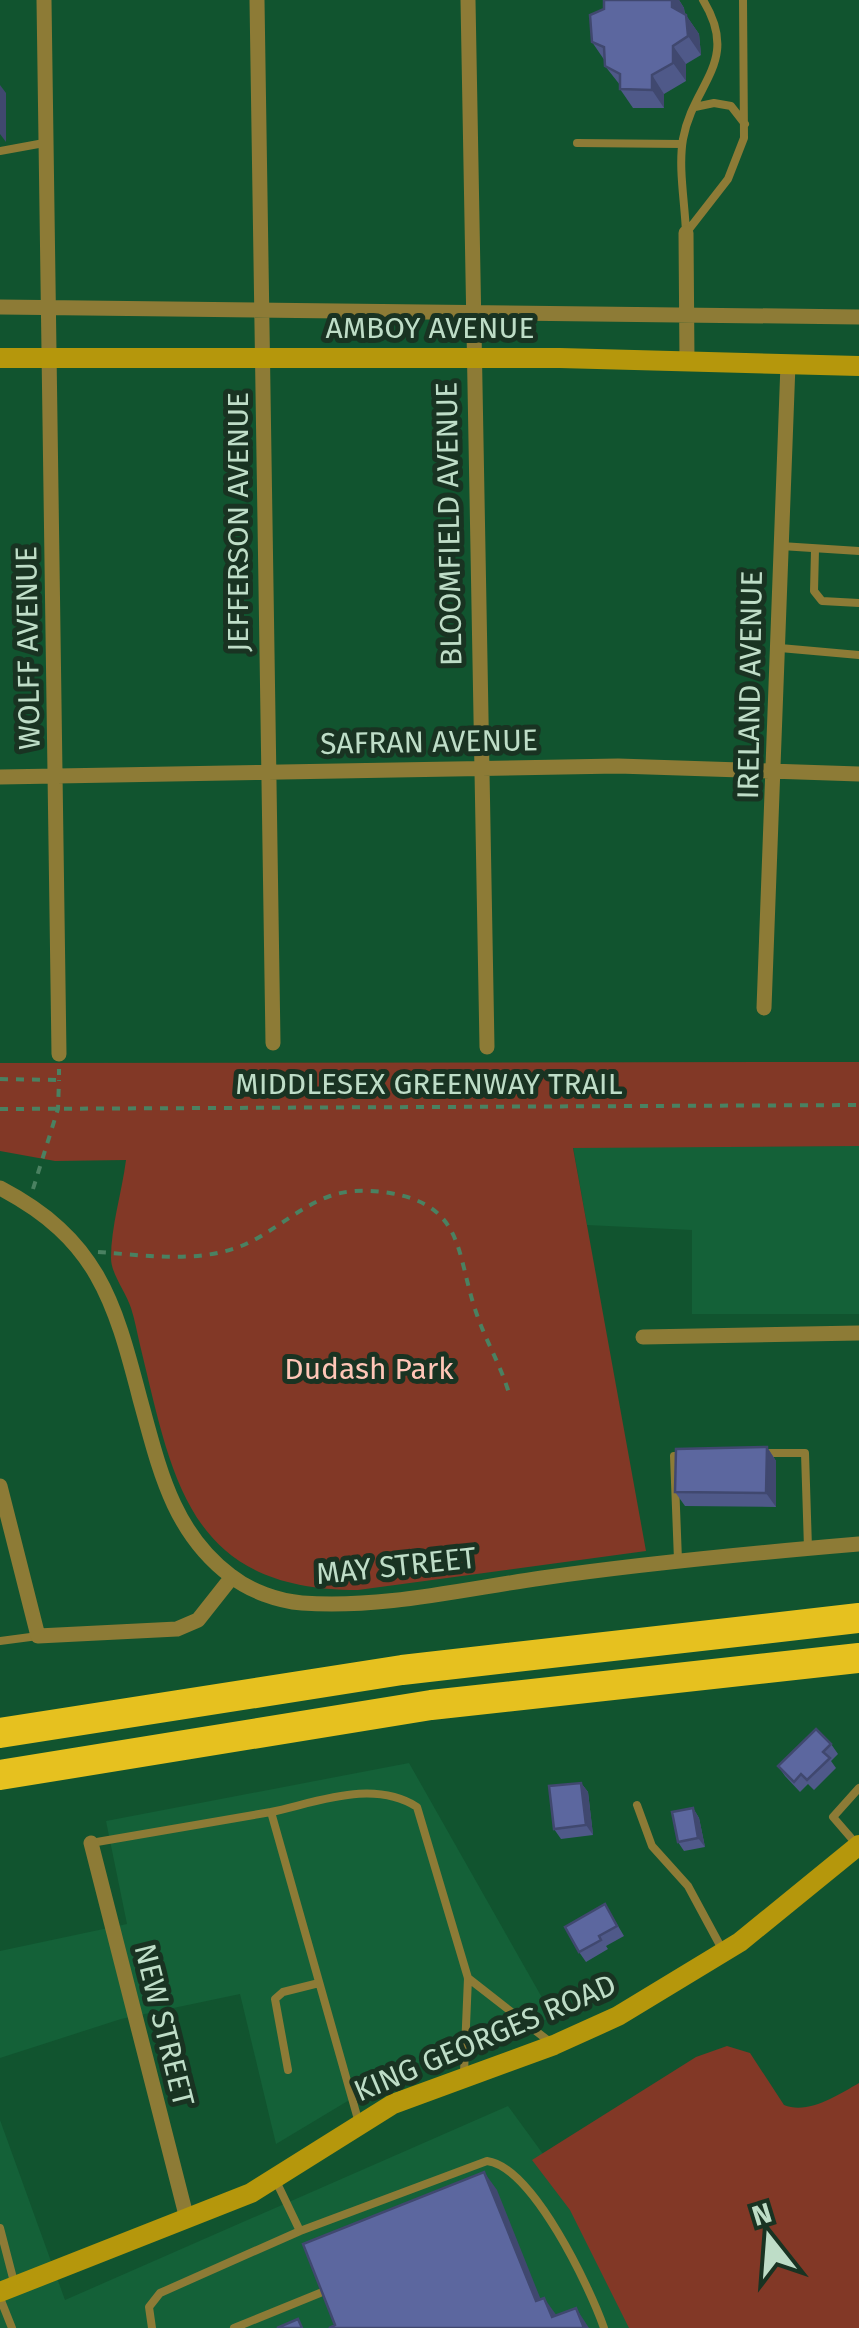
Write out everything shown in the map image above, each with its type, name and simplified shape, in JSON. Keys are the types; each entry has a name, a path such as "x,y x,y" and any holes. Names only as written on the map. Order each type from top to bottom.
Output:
{"highway":[{"path":"5,1732 385,1672 859,1618"},
{"path":"0,1775 430,1705 859,1658"}],"street":[{"name":"WOLFF AVENUE","path":"44,0 59,1054"},
{"name":"JEFFERSON AVENUE","path":"257,0 273,1043"},
{"name":"BLOOMFIELD AVENUE","path":"468,0 487,1046"},
{"path":"686,233 687,360"},
{"name":"AMBOY AVENUE","path":"0,307 859,317"},
{"name":"AMBOY AVENUE","path":"0,358 473,358 859,366"},
{"name":"IRELAND AVENUE","path":"764,1008 776,771 788,364"},
{"name":"SAFRAN AVENUE","path":"0,777 480,768 859,774"},
{"name":"MAY STREET","path":"0,1188 29,1203 84,1250 105,1283 119,1319 170,1503 192,1540 232,1577 263,1594 298,1603 360,1603 678,1561 859,1544"},
{"path":"642,1337 859,1333"},
{"path":"0,1486 38,1636 177,1629 198,1620 232,1577"},
{"name":"NEW STREET","path":"91,1843 187,2219"},
{"name":"KING GEORGES ROAD","path":"5,2292 276,2182 359,2123 464,2077 554,2045 658,1994 724,1953 858,1845"}],"lane":[{"path":"686,233 682,144 717,54 717,28 703,0"},
{"path":"686,233 728,179 745,124 743,0"},
{"path":"694,107 722,103 731,106 745,124"},
{"path":"577,142 682,144"},
{"path":"0,151 47,143"},
{"path":"781,546 859,551"},
{"path":"815,550 814,591 822,601 859,603"},
{"path":"780,648 859,655"},
{"path":"756,1454 805,1453 808,1548"},
{"path":"678,1561 674,1456 688,1455"},
{"path":"0,1641 38,1636"},
{"path":"858,1845 833,1817 859,1788"},
{"path":"91,1843 271,1812 339,1795 398,1795 416,1807 468,1978 464,2077"},
{"path":"637,1805 652,1846 688,1886 724,1953"},
{"path":"271,1812 359,2123"},
{"path":"468,1978 554,2045"},
{"path":"288,2070 275,2000 283,1992 320,1983"},
{"path":"152,2328 149,2307 160,2293 300,2231 474,2164 494,2162 517,2180 566,2246 604,2328"},
{"path":"276,2182 300,2231"},
{"path":"0,2228 12,2328"},
{"path":"234,2328 320,2293"}],"path":[{"path":"29,1203 58,1109 59,1054"},
{"path":"0,1079 59,1080"},
{"name":"MIDDLESEX GREENWAY TRAIL","path":"0,1109 859,1105"},
{"path":"84,1250 172,1257 213,1253 258,1237 307,1205 332,1195 352,1190 411,1197 436,1208 452,1229 485,1340 502,1370 510,1397"}],"shaded area":[{"path":"859,1146 859,1314 692,1314 692,1230 587,1225 573,1147"},
{"path":"409,1763 553,2017 401,2069 276,2144 240,1994 121,2019 0,2058 0,1951 127,1924 106,1821"},
{"path":"508,2106 670,2328 0,2328 0,2120 65,2300"}],"green space":[{"name":"Dudash Park","path":"859,1062 859,1146 573,1148 646,1551 358,1590 301,1585 257,1571 223,1548 198,1518 164,1441 129,1302 112,1264 113,1234 126,1160 55,1161 0,1151 0,1063"},
{"path":"727,2046 750,2053 784,2105 813,2106 859,2083 859,2328 629,2328 570,2210 532,2160 696,2057"}],"building":[{"path":"604,0 672,0 672,7 686,15 688,36 673,46 673,63 652,75 652,90 620,89 620,74 605,66 604,47 592,42 590,15 604,9"},
{"path":"767,1447 766,1493 675,1492 676,1449"},
{"path":"816,1729 831,1744 823,1752 830,1758 807,1780 801,1774 794,1782 778,1766"},
{"path":"581,1783 586,1825 554,1829 549,1786"},
{"path":"693,1808 698,1838 678,1842 672,1812"},
{"path":"605,1904 617,1926 579,1952 565,1927"},
{"path":"484,2172 536,2301 544,2298 552,2317 576,2308 584,2328 329,2328 335,2325 303,2244"},
{"path":"298,2319 302,2328 277,2328"}]}
